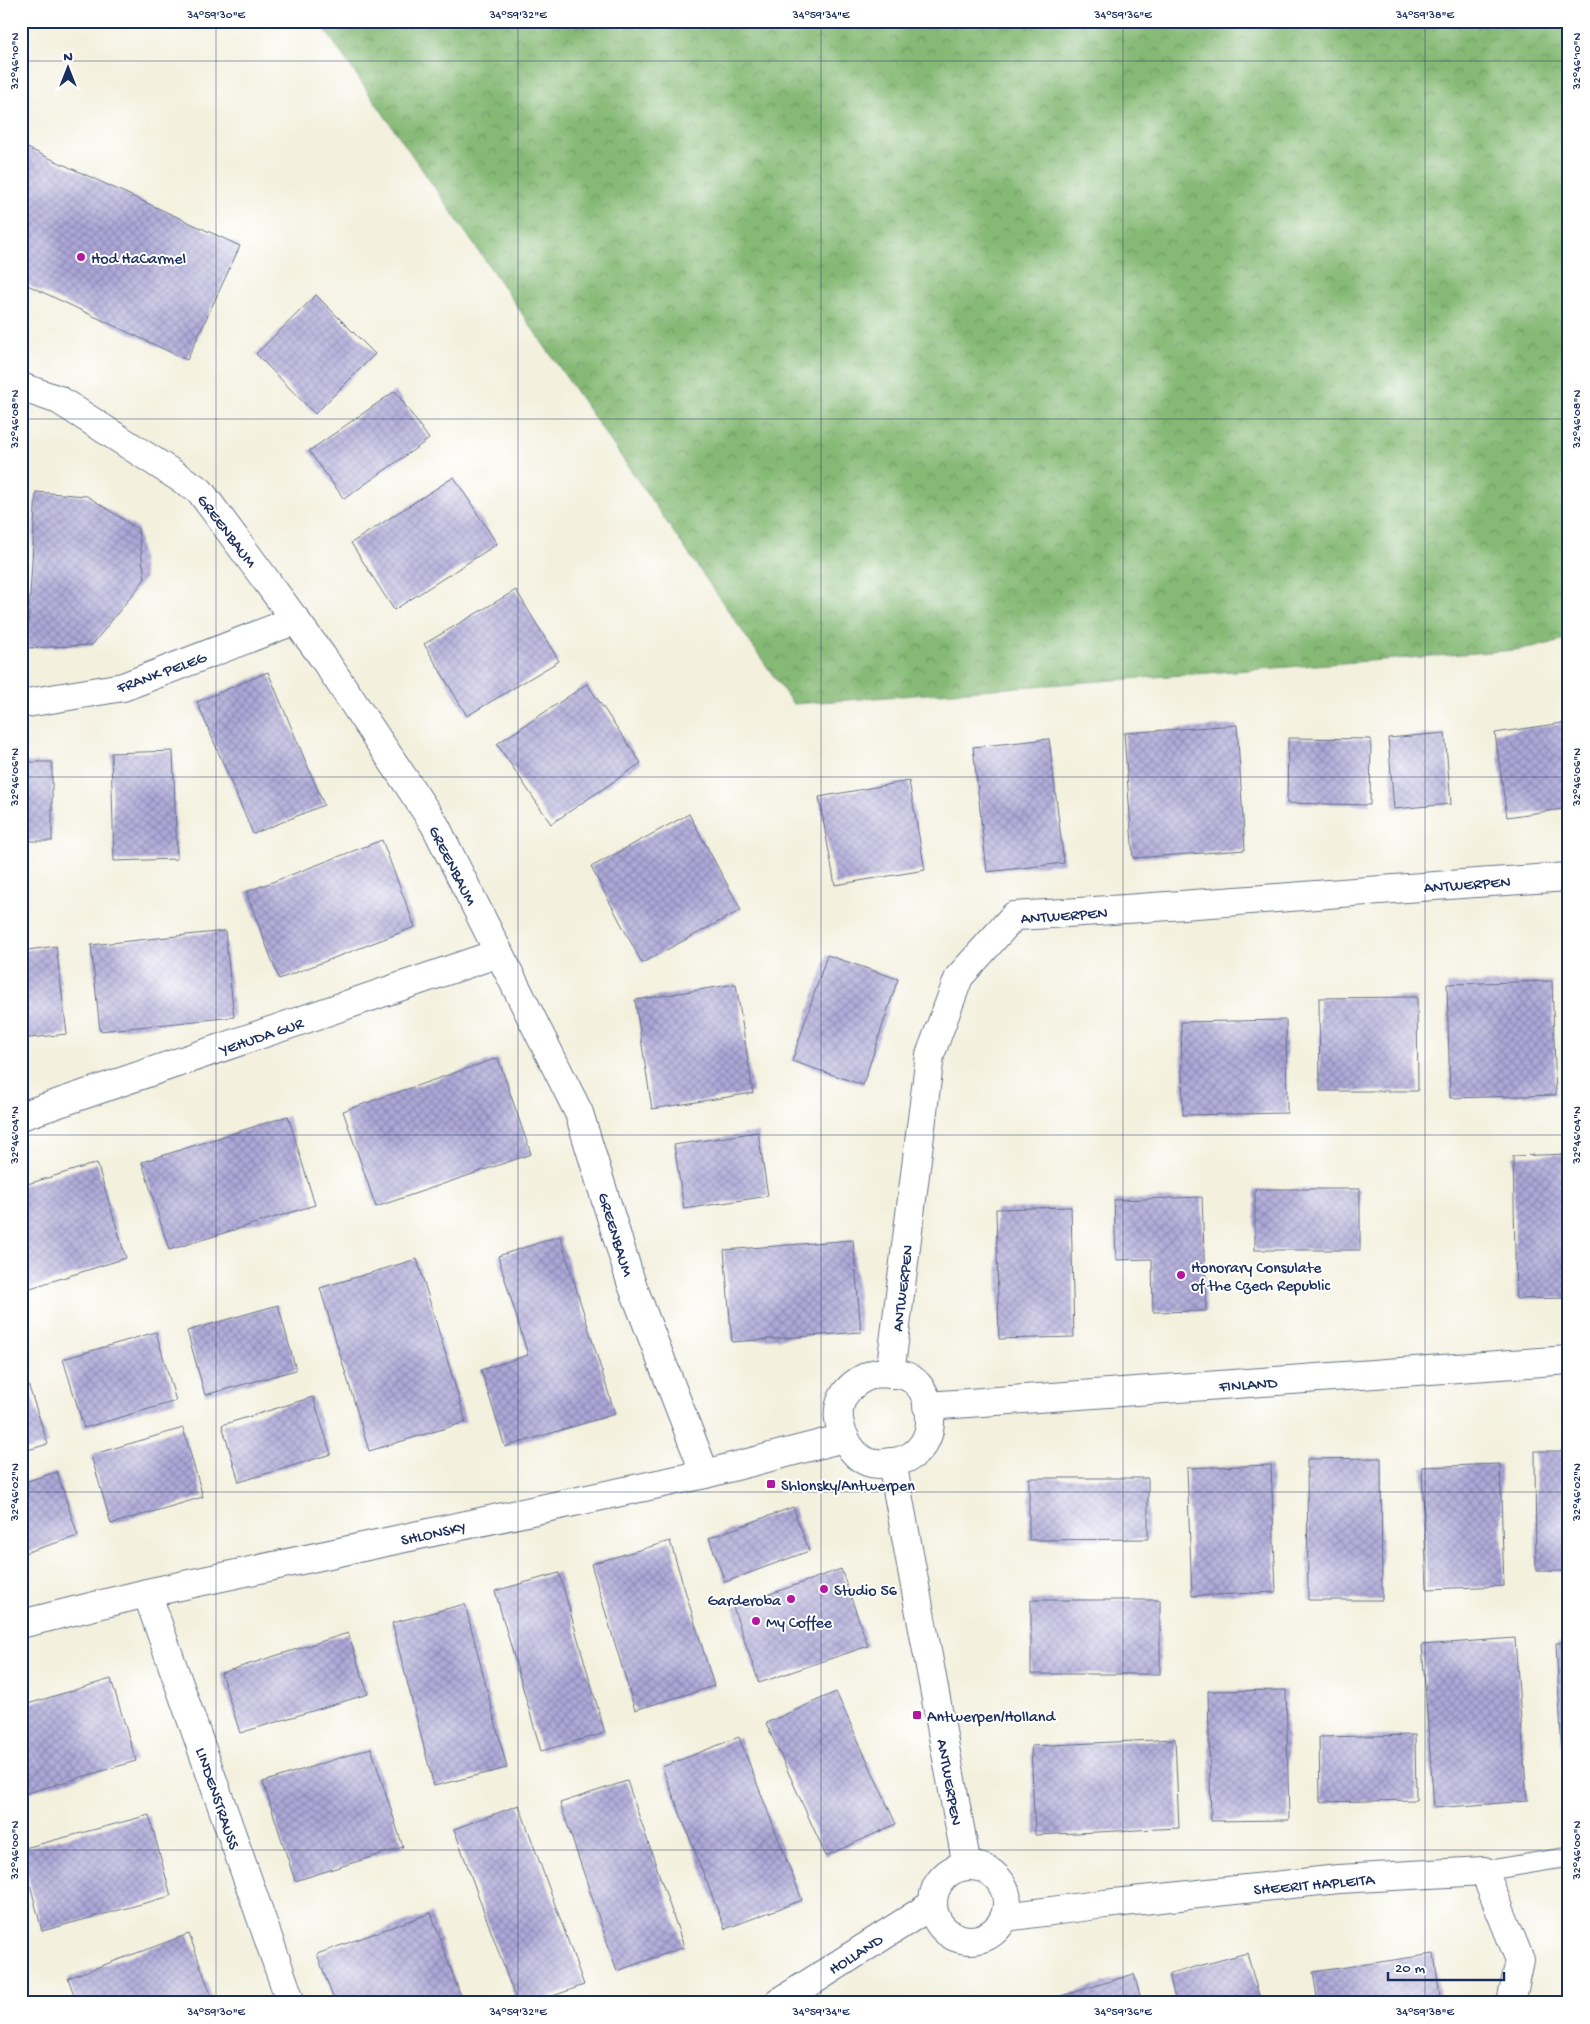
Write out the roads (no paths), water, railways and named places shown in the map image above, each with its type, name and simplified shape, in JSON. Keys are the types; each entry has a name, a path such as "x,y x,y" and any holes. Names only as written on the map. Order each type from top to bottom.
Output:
{"street":[{"name":"GREENBAUM","path":"21,387 59,400 200,491 322,656 435,825 579,1113 632,1282 706,1474"},
{"name":"FRANK PELEG","path":"21,704 123,687 296,620"},
{"name":"ANTWERPEN","path":"890,1374 930,1055 959,977 1014,916 1569,877"},
{"name":"YEHUDA GUR","path":"21,1116 499,953"},
{"name":"FINLAND","path":"928,1406 1569,1360"},
{"path":"876,1373 903,1375 914,1382 924,1393 928,1406 931,1420 928,1436 919,1450 907,1460 877,1464 863,1460 851,1451 838,1425 838,1411 843,1397 851,1386 862,1377 876,1373"},
{"name":"SHLONSKY","path":"21,1624 147,1593 706,1474 844,1438"},
{"name":"ANTWERPEN","path":"892,1462 967,1866"},
{"name":"LINDENSTRAUSS","path":"147,1593 291,2003"},
{"path":"967,1866 979,1867 991,1872 1000,1880 1007,1898 1005,1917 999,1928 988,1936 976,1940 963,1940 952,1936 942,1927 935,1916 933,1904 939,1883 946,1875 956,1869 967,1866"},
{"path":"1484,1871 1520,1960 1511,2003"},
{"name":"SHEERIT HAPLEITA","path":"1005,1917 1115,1903 1340,1879 1484,1871"},
{"name":"HOLLAND","path":"778,2003 933,1904"}],"lane":[{"path":"1484,1871 1569,1857"}],"place":[{"name":"Hod HaCarmel","path":"81,257"},
{"name":"Honorary Consulate of the Czech Republic","path":"1181,1275"},
{"name":"Shlonsky/Antwerpen","path":"771,1484"},
{"name":"Studio 56","path":"824,1589"},
{"name":"Garderoba","path":"791,1599"},
{"name":"My Coffee","path":"756,1621"},
{"name":"Antwerpen/Holland","path":"917,1715"}]}
